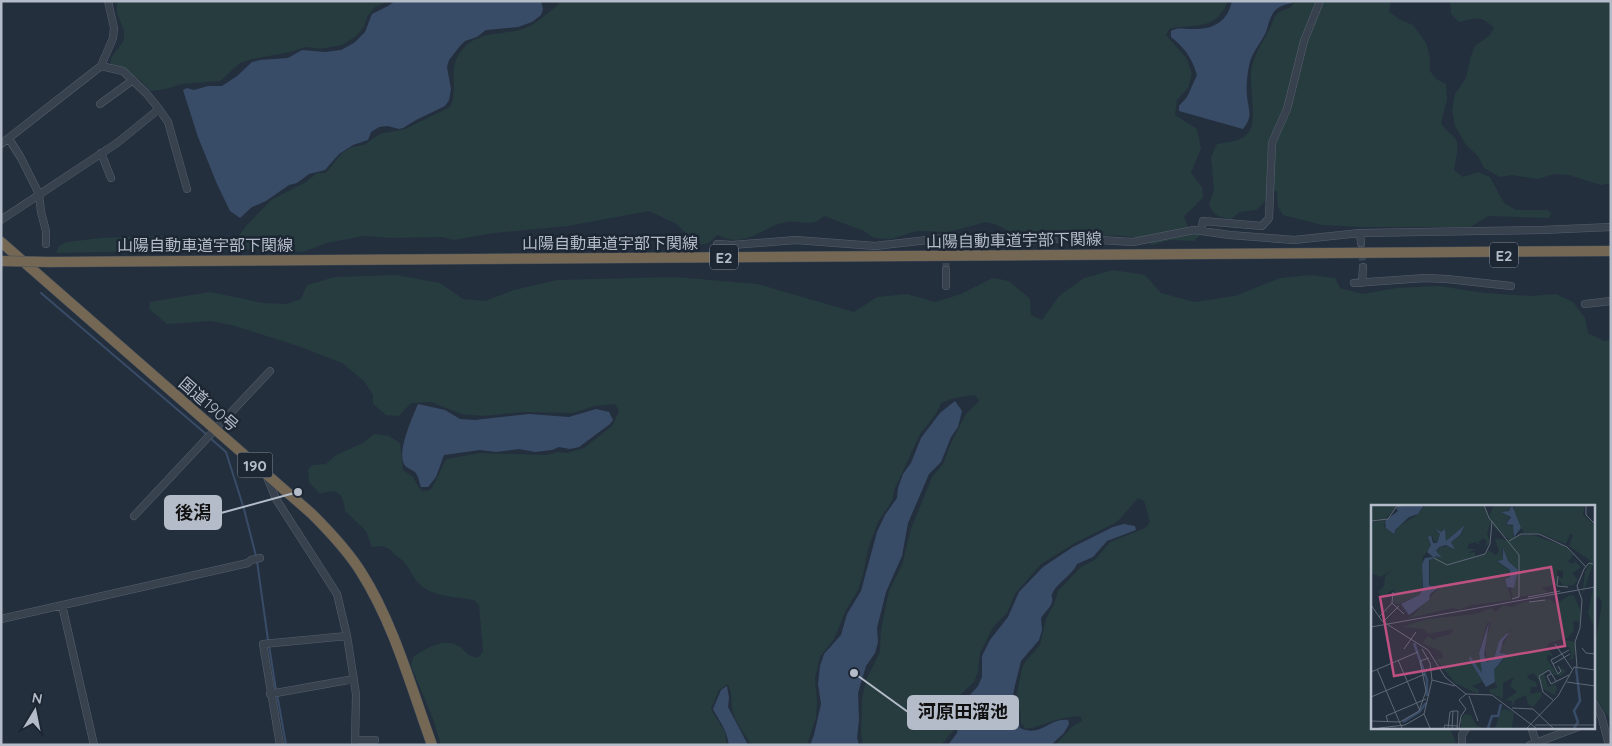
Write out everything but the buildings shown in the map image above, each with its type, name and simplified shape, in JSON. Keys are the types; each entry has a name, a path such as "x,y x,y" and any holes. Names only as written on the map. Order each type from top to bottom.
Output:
{"highway":[{"name":"国道190号","path":"1,242 317,519 338,543 361,572 381,609 432,745"},
{"name":"山陽自動車道宇部下関線","path":"1,261 1611,251"},
{"name":"山陽自動車道宇部下関線","path":"1398,252 1611,257"}],"street":[{"path":"1,144 102,66 113,38 114,28 108,1"},
{"path":"1201,231 1203,221 1262,226 1269,218 1272,143 1287,109 1304,41 1320,1"},
{"path":"102,66 122,71 133,80 159,109 168,122 188,189"},
{"path":"100,104 133,80"},
{"path":"1,220 102,154 159,109"},
{"path":"9,139 39,194 40,212 46,232 46,244"},
{"path":"102,154 111,178"},
{"path":"717,244 732,245 796,240 876,246 946,242 960,238 1008,242 1066,238 1133,242 1194,230 1294,240 1360,233 1525,231 1611,227"},
{"path":"1360,233 1362,243"},
{"path":"1362,266 1362,283"},
{"path":"946,270 946,286"},
{"path":"1354,283 1447,278 1511,286"},
{"path":"1585,304 1611,301"},
{"path":"134,516 270,371"},
{"path":"266,474 276,499 337,594 347,636 356,694 355,743 375,740"},
{"path":"1,619 248,563 251,560 260,558"},
{"path":"62,605 94,745"},
{"path":"280,745 263,644 347,636"},
{"path":"270,694 354,679"},
{"path":"1594,704 1602,719 1609,745"},
{"path":"1594,722 1602,719"},
{"path":"1462,745 1462,735 1466,728"},
{"path":"1531,728 1534,744 1575,728"}],"green space":[{"path":"117,1 389,1 375,7 367,17 364,27 355,37 342,45 320,49 306,47 252,59 240,63 220,81 181,84 151,91 128,71 110,65 111,58 124,40 124,31 117,13"},
{"path":"559,1 1227,1 1222,12 1211,22 1169,29 1166,35 1187,59 1192,74 1188,88 1177,100 1175,115 1197,129 1201,148 1191,173 1202,187 1203,197 1184,216 1188,227 1200,235 1194,241 1171,240 1152,245 1142,239 1125,236 1052,234 1028,237 1017,235 986,222 949,232 917,231 891,239 874,238 864,231 824,216 820,220 811,223 787,222 743,239 731,240 717,235 709,243 699,245 677,224 649,211 568,226 494,233 454,240 442,237 392,238 363,236 327,243 303,252 265,249 56,253 59,246 67,242 101,238 173,236 227,243 238,237 271,200 306,182 317,173 326,173 342,153 352,147 364,145 380,134 405,129 450,107 454,94 454,67 459,54 466,46 483,36 521,30 530,26 558,5"},
{"path":"1295,1 1391,1 1389,12 1413,25 1426,43 1430,57 1430,71 1436,79 1446,84 1447,99 1441,123 1457,142 1458,149 1454,170 1463,177 1478,172 1490,177 1504,203 1516,210 1547,210 1551,213 1549,218 1489,216 1470,227 1322,225 1283,215 1278,207 1277,192 1271,188 1269,198 1256,210 1240,212 1231,219 1215,214 1209,205 1214,190 1211,157 1217,144 1238,140 1249,132 1253,119 1251,74 1255,57 1275,16 1290,8"},
{"path":"1450,1 1611,1 1611,183 1601,185 1569,175 1554,174 1538,179 1512,175 1500,177 1484,168 1478,156 1466,145 1455,126 1452,110 1455,94 1466,78 1475,46 1490,35 1494,28 1482,19 1470,19 1459,22 1451,14"},
{"path":"1113,270 1145,275 1161,293 1194,302 1235,296 1280,278 1311,275 1335,278 1340,288 1363,294 1396,288 1439,286 1485,293 1531,296 1556,294 1573,302 1585,318 1588,333 1604,341 1611,340 1611,721 1597,700 1594,691 1594,641 1602,603 1600,598 1594,597 1594,505 1371,505 1371,728 1449,728 1455,740 1455,745 1055,745 1073,726 1082,721 1081,717 1068,717 1026,729 1021,723 1016,699 1022,668 1040,645 1046,619 1058,591 1081,567 1095,560 1110,542 1145,528 1150,522 1144,501 1138,498 1117,522 1075,543 1041,564 1015,594 1007,613 993,627 980,653 978,672 974,682 961,694 954,705 953,731 942,744 863,745 861,734 862,699 866,680 880,652 881,630 889,591 902,565 911,529 932,477 943,464 951,443 966,414 979,401 975,395 954,398 941,403 936,414 920,434 895,488 892,501 878,522 868,549 858,590 846,610 834,639 820,657 815,678 816,718 807,745 752,745 735,718 728,684 719,690 711,709 725,732 727,745 441,745 433,719 411,666 413,657 435,645 447,643 458,646 469,655 478,658 483,651 479,605 474,600 445,596 424,588 418,583 405,563 391,550 383,546 372,547 366,531 345,511 341,496 331,491 320,494 309,482 308,469 313,465 326,464 336,455 363,443 374,434 389,436 400,443 403,470 413,477 419,488 423,491 430,490 446,459 480,453 546,455 558,452 567,453 584,448 612,426 619,411 615,404 595,406 573,413 523,412 482,416 461,414 431,402 411,403 399,416 386,415 373,404 373,395 364,381 342,363 301,347 235,326 211,321 167,324 149,309 150,302 210,292 263,303 287,304 301,299 307,285 335,277 396,275 440,283 463,299 485,301 514,290 557,280 675,277 758,284 854,312 877,297 907,294 935,302 961,294 993,278 1009,281 1030,299 1031,315 1042,320 1059,296 1084,278"}],"water":[{"path":"395,1 541,1 543,9 541,15 532,22 518,27 486,30 477,37 465,41 449,60 447,67 451,89 449,100 445,106 403,128 379,127 371,132 368,140 353,145 339,154 325,170 309,174 297,183 289,185 266,201 252,207 240,218 230,211 198,137 183,90 187,88 194,90 208,86 222,86 237,76 252,62 288,58 302,50 325,52 341,50 354,43 365,32 372,14"},
{"path":"1232,1 1293,1 1281,6 1274,12 1266,32 1250,61 1247,85 1249,117 1243,129 1179,111 1179,106 1187,97 1197,75 1193,63 1187,54 1171,37 1171,31 1176,29 1198,29 1217,24 1230,9"},
{"path":"955,401 962,411 958,427 951,437 941,462 929,474 908,523 902,556 886,592 877,628 878,642 875,653 866,666 858,693 859,720 857,738 859,745 810,745 821,704 818,684 820,666 824,654 841,635 847,614 861,591 877,532 885,515 897,498 903,474 911,463 921,438 940,413"},
{"path":"418,404 445,410 460,419 475,420 529,414 569,417 596,409 609,412 613,420 579,447 570,449 559,447 552,450 535,452 519,449 496,452 480,450 444,455 436,477 428,487 421,487 415,472 404,464 402,456 407,433"},
{"path":"1124,524 1135,526 1136,530 1107,541 1093,557 1077,564 1072,572 1054,590 1051,604 1041,618 1042,630 1039,640 1021,661 1012,701 1019,716 1020,728 1034,731 1056,721 1068,720 1069,724 1064,733 1051,745 948,745 957,733 959,722 957,711 961,701 969,696 978,686 982,677 982,656 990,640 1008,617 1019,592 1043,567 1073,547 1113,527"},
{"path":"727,686 728,707 748,745 729,745 725,730 713,709 721,690"}],"waterway":[{"path":"41,293 206,434"},
{"path":"210,438 226,452 256,556"},
{"path":"257,561 268,640"},
{"path":"269,645 276,690"},
{"path":"277,694 286,745"}],"tunnel":[{"path":"1361,243 1363,267"},
{"path":"946,246 946,270"}],"place":[{"name":"後潟","path":"298,492"},
{"name":"河原田溜池","path":"854,673"}]}
